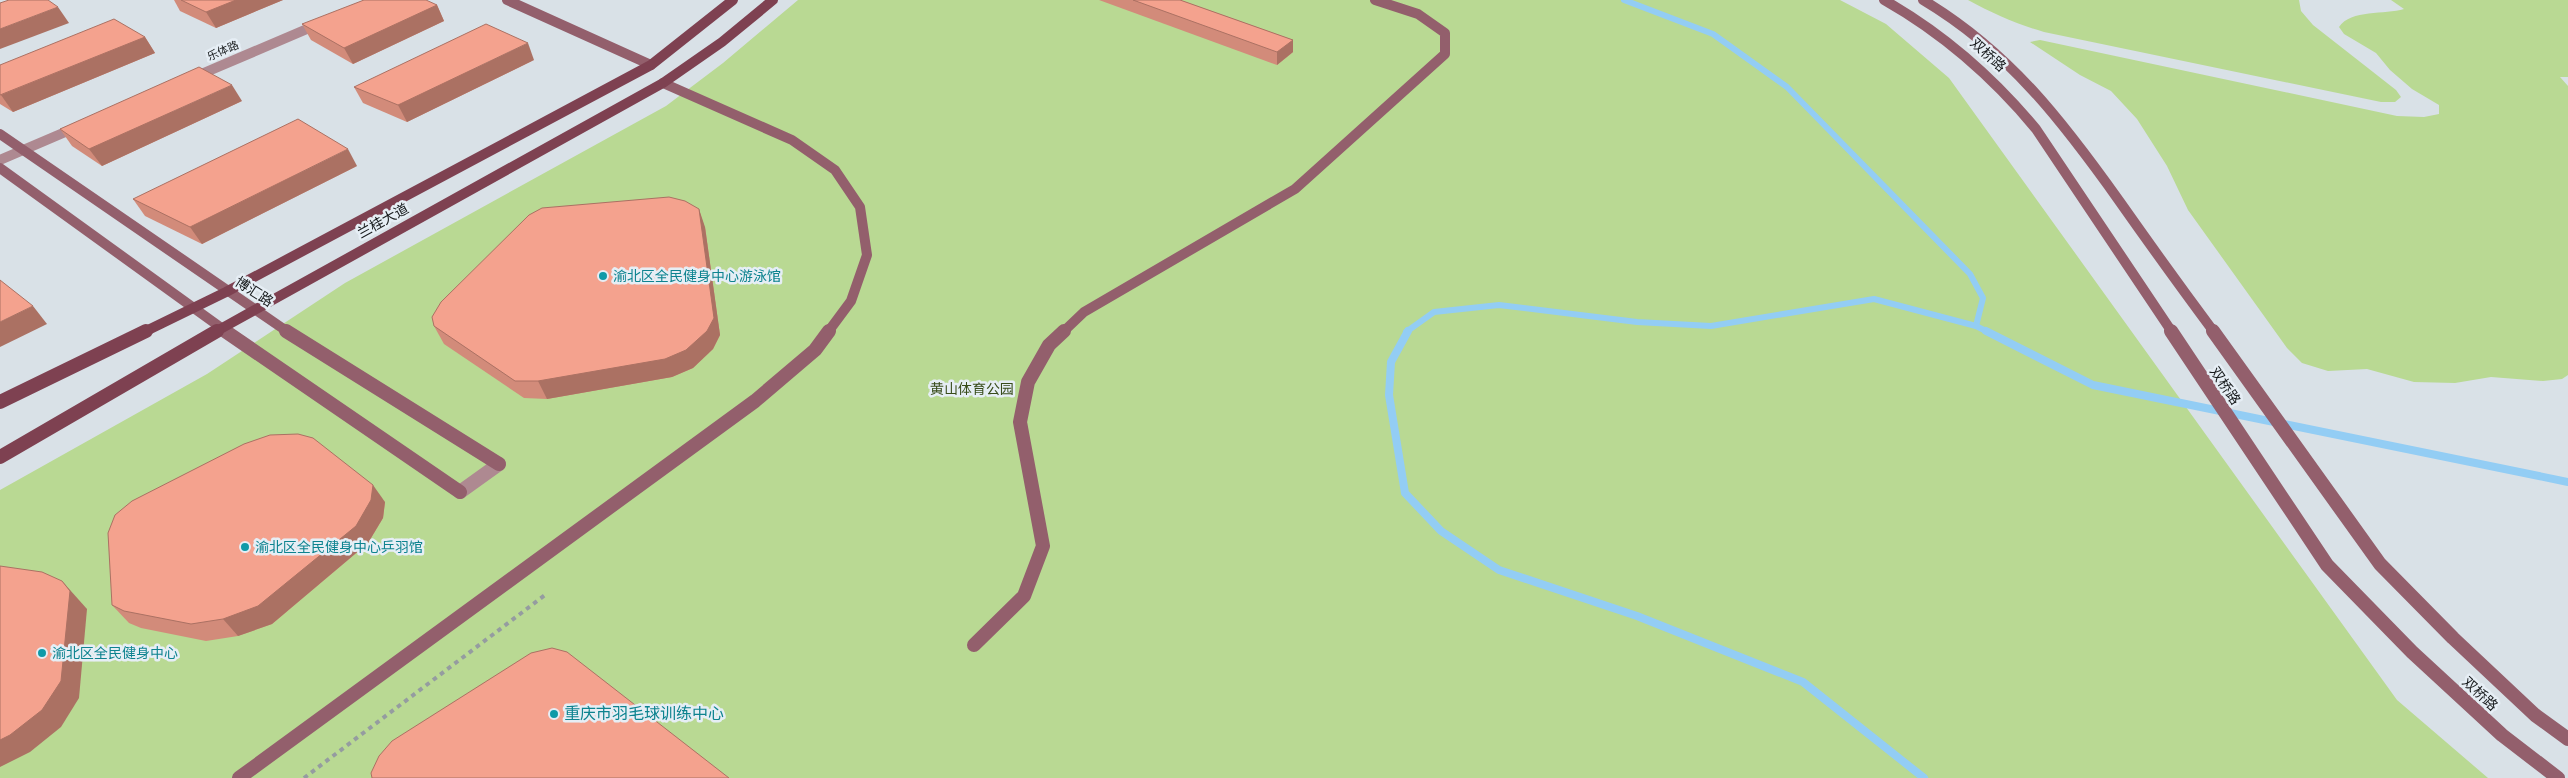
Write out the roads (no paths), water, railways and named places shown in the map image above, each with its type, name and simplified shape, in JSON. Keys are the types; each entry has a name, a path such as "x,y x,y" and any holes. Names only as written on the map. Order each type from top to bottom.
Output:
{"main road":[{"path":"507,0 651,65"},
{"name":"兰桂大道","path":"0,402 226,292 651,65 733,0"},
{"name":"兰桂大道","path":"0,457 221,328 663,83 722,42 773,0"},
{"path":"974,645 1024,596 1044,546 1020,422 1028,382 1049,345 1084,312 1295,189 1445,54 1445,33 1418,14 1376,0"},
{"name":"双桥路","path":"1884,0 1906,11 1964,52 2007,93 2036,129 2327,566 2412,652 2502,735 2558,778"},
{"name":"双桥路","path":"1928,3 1990,48 2043,98 2380,564 2453,638 2528,708 2568,739"},
{"path":"239,778 755,401 815,350 851,301 867,255 860,207 835,170 792,140 663,83"},
{"name":"博汇路","path":"0,134 253,310 499,464"},
{"path":"0,168 221,328 460,492"}],"street":[{"name":"乐体路","path":"184,81 328,19"},
{"path":"0,160 85,123"},
{"path":"460,492 499,464"}],"waterway":[{"path":"1624,0 1713,34 1787,87 1970,274 1983,298 1976,326"},
{"path":"1406,332 1434,312 1499,305 1637,322 1711,326 1874,299 1976,326"},
{"path":"1976,326 1986,331"},
{"path":"1408,331 1391,362 1389,395 1405,493 1441,531 1499,570 1637,616 1803,682 1924,778"},
{"path":"1986,331 2093,385 2568,482"}],"place":[{"name":"渝北区全民健身中心游泳馆","path":"603,276"},
{"name":"渝北区全民健身中心乒羽馆","path":"245,547"},
{"name":"渝北区全民健身中心","path":"42,653"},
{"name":"重庆市羽毛球训练中心","path":"554,714"}],"park label":[{"name":"黄山体育公园","path":"972,389"}]}
